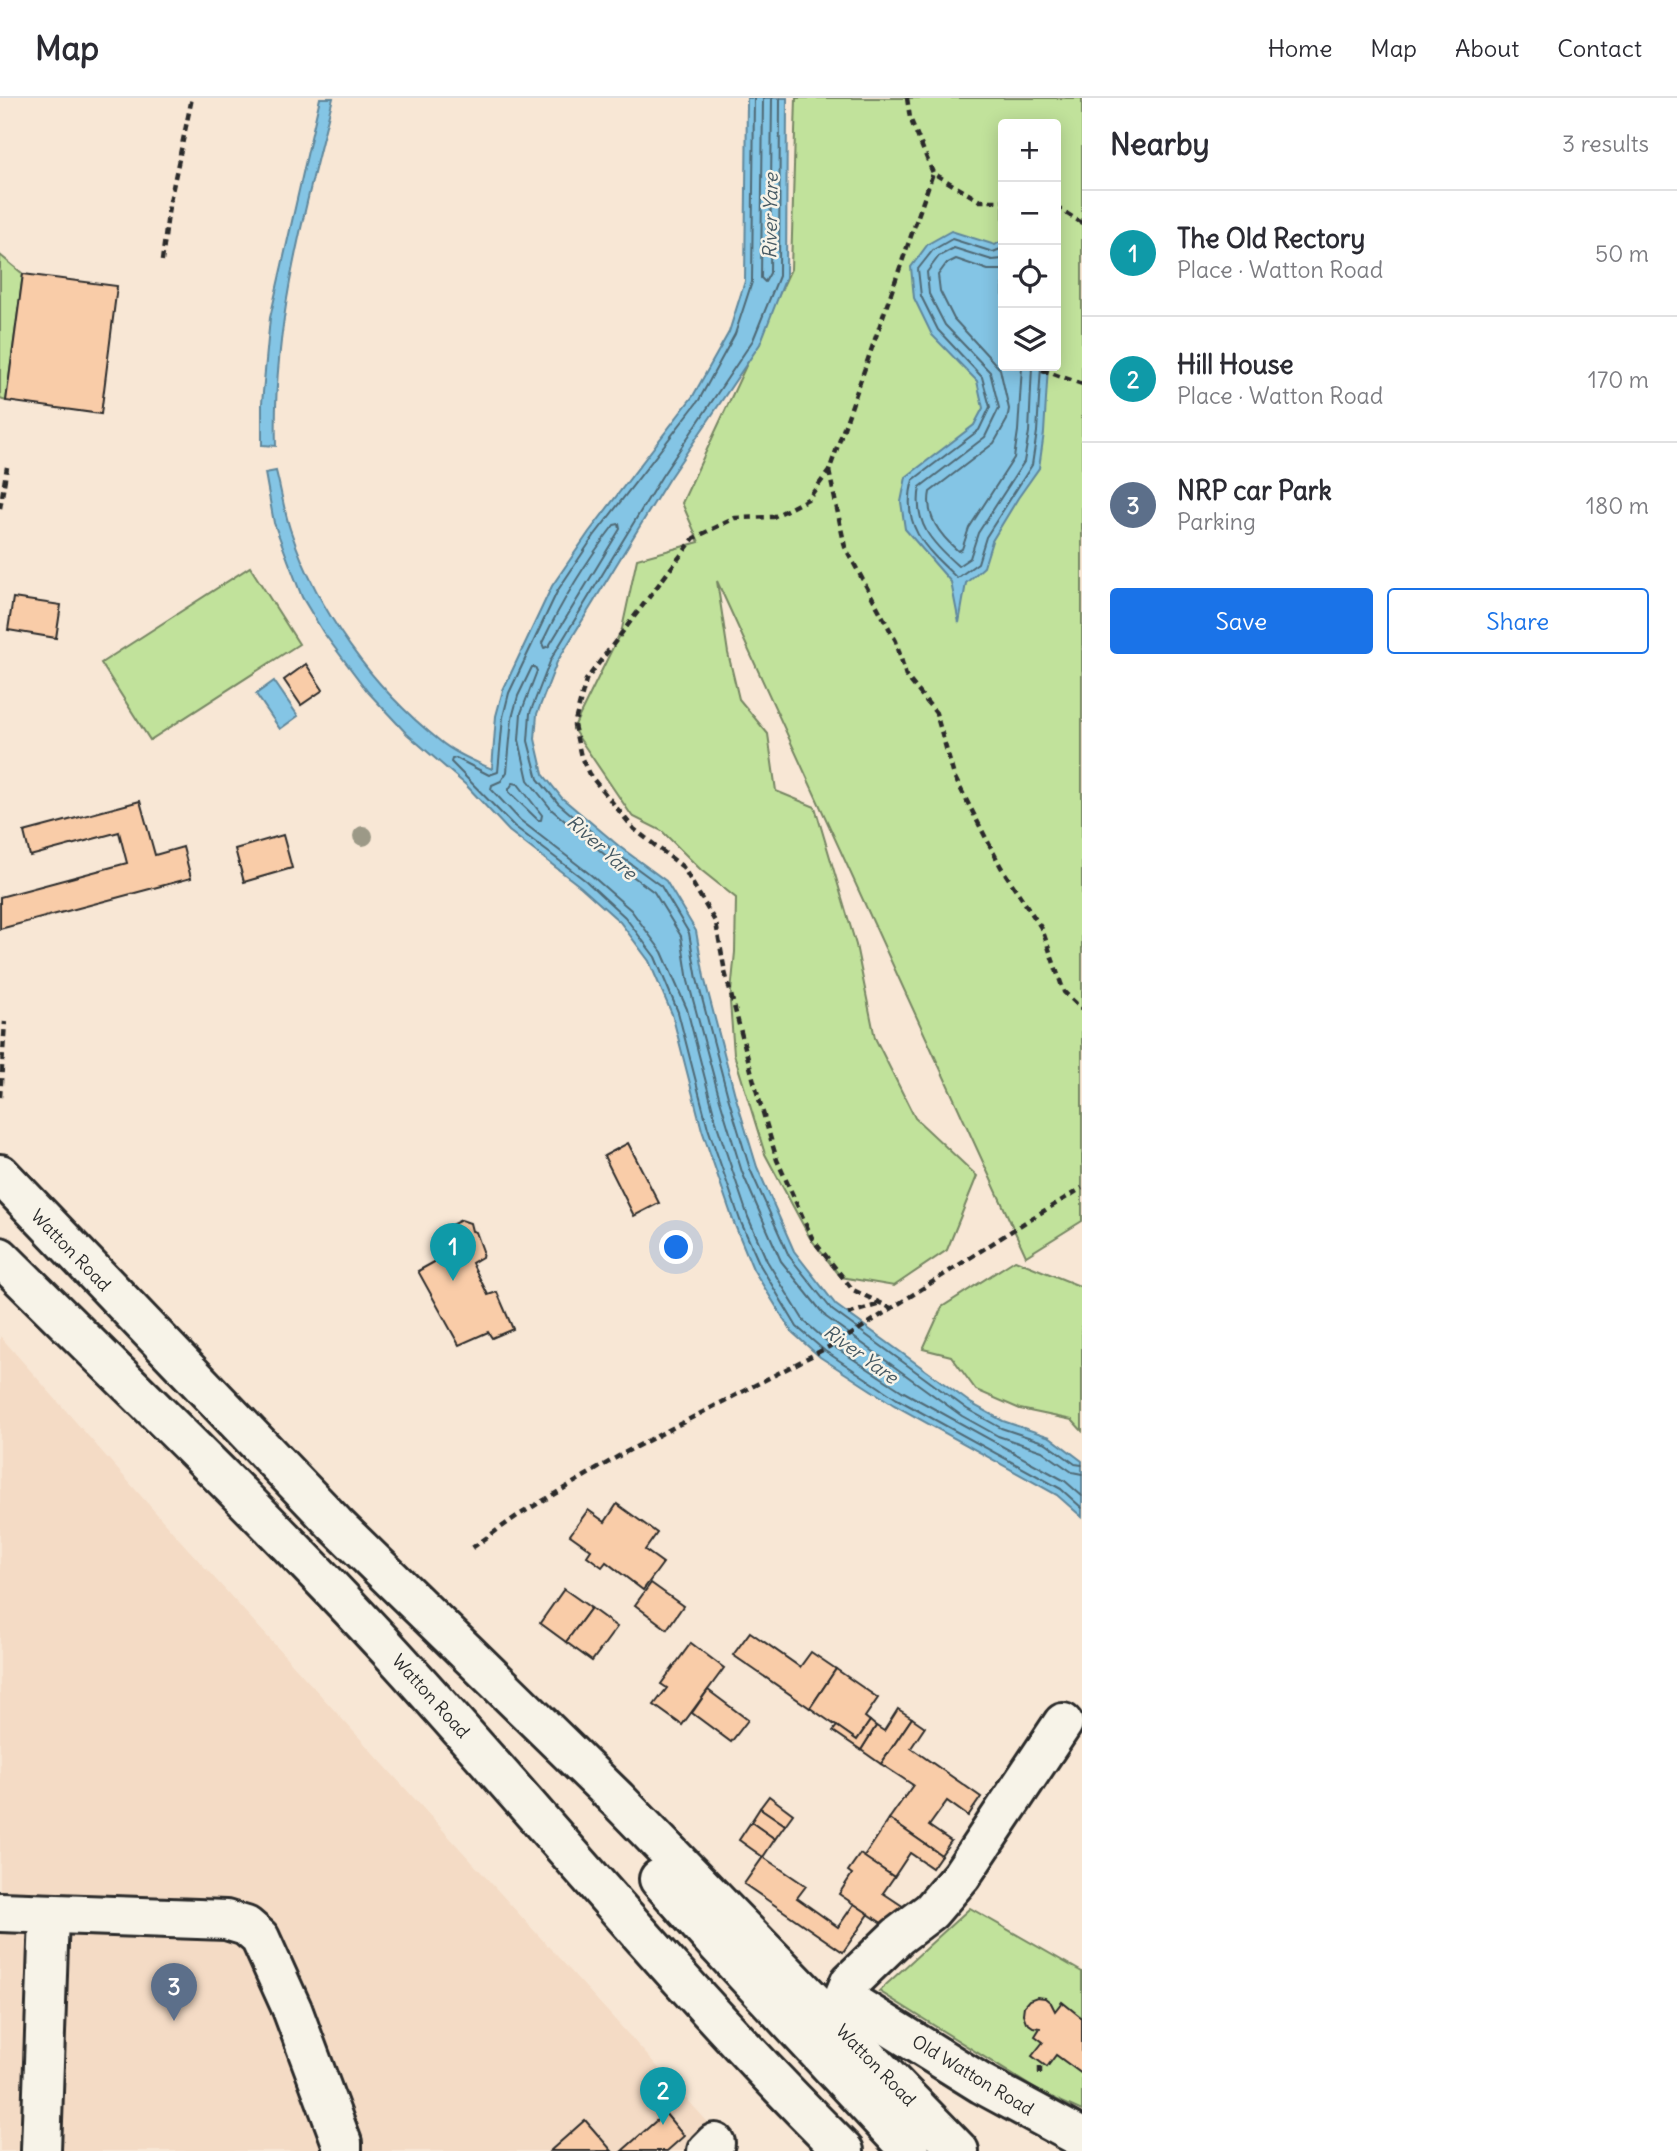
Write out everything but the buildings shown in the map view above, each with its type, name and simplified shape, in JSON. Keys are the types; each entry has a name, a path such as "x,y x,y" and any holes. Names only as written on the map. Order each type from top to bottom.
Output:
{"main road":[{"name":"Watton Road","path":"0,1174 297,1484 436,1624 617,1799 959,2151"},
{"name":"Watton Road","path":"0,1258 297,1551 762,2068 844,2151"},
{"name":"Watton Road","path":"436,1624 716,1943 910,2151"},
{"name":"Old Watton Road","path":"1063,1723 961,1875 931,1910 898,1936 850,1982 845,1994 857,2006 982,2084 1082,2138"},
{"path":"0,1912 226,1920 246,1926 260,1938 292,2010 325,2093 342,2143 342,2151"},
{"path":"41,2151 49,1915"}],"path":[{"path":"162,261 169,206 192,98"},
{"path":"907,98 910,118 933,173 980,201 998,201"},
{"path":"893,1309 853,1290 813,1240 778,1160 725,972 716,923 683,867 634,829 589,774 581,757 574,725 586,680 694,538 734,519 773,517 808,499 829,471 933,173"},
{"path":"1061,210 1082,223"},
{"path":"1045,371 1082,384"},
{"path":"0,508 7,467"},
{"path":"829,471 845,547 896,641 906,676 936,713 954,776 1001,867 1042,929 1064,992 1082,1009"},
{"path":"0,1097 5,1022"},
{"path":"472,1548 517,1516 624,1453 870,1323 1082,1188"},
{"path":"848,1314 881,1303"}],"shaded area":[{"path":"0,1336 179,1539 734,2151 0,2151"}],"green space":[{"path":"796,98 1082,98 1082,1221 1026,1256 717,581 728,653 739,699 768,734 776,791 815,807 856,945 875,1038 915,1118 977,1176 947,1250 894,1286 841,1277 810,1238 765,1154 734,1054 730,1002 735,952 736,898 701,870 662,831 632,816 573,729 622,629 637,559 699,542 682,503 791,269"},
{"path":"0,255 23,274 6,401 0,399"},
{"path":"250,567 299,644 150,740 101,663"},
{"path":"1015,1260 1082,1287 1082,1431 1072,1420 1020,1409 976,1390 951,1356 923,1349 942,1307"},
{"path":"970,1908 1082,1972 1082,2111 1040,2092 879,1991"}],"water":[{"path":"320,98 333,98 292,270 279,357 276,446 262,445 262,403 270,318"},
{"name":"River Yare","path":"747,98 787,98 786,277 760,344 668,480 557,662 537,714 535,739 543,774 562,798 620,847 666,881 696,931 704,977 757,1167 794,1251 836,1305 972,1404 1003,1421 1050,1437 1082,1461 1082,1517 1057,1495 894,1405 820,1357 792,1332 753,1269 734,1223 702,1130 672,1014 649,961 620,922 581,887 509,831 466,785 407,734 368,692 323,632 302,597 274,523 265,473 276,471 288,522 302,560 316,590 350,646 370,672 415,720 452,749 492,769 496,716 503,690 552,586 589,532 693,396 729,332 745,281"},
{"path":"951,231 995,245 998,243 998,371 1048,371 1039,468 992,541 984,567 966,583 959,623 951,582 905,529 901,502 906,477 974,425 983,408 977,381 932,335 914,298 911,267 928,244"},
{"path":"274,681 298,716 280,729 256,694"}],"place":[{"name":"The Old Rectory","path":"453,1281"},
{"name":"NRP car Park","path":"174,2021"},
{"name":"Hill House","path":"663,2125"}]}
